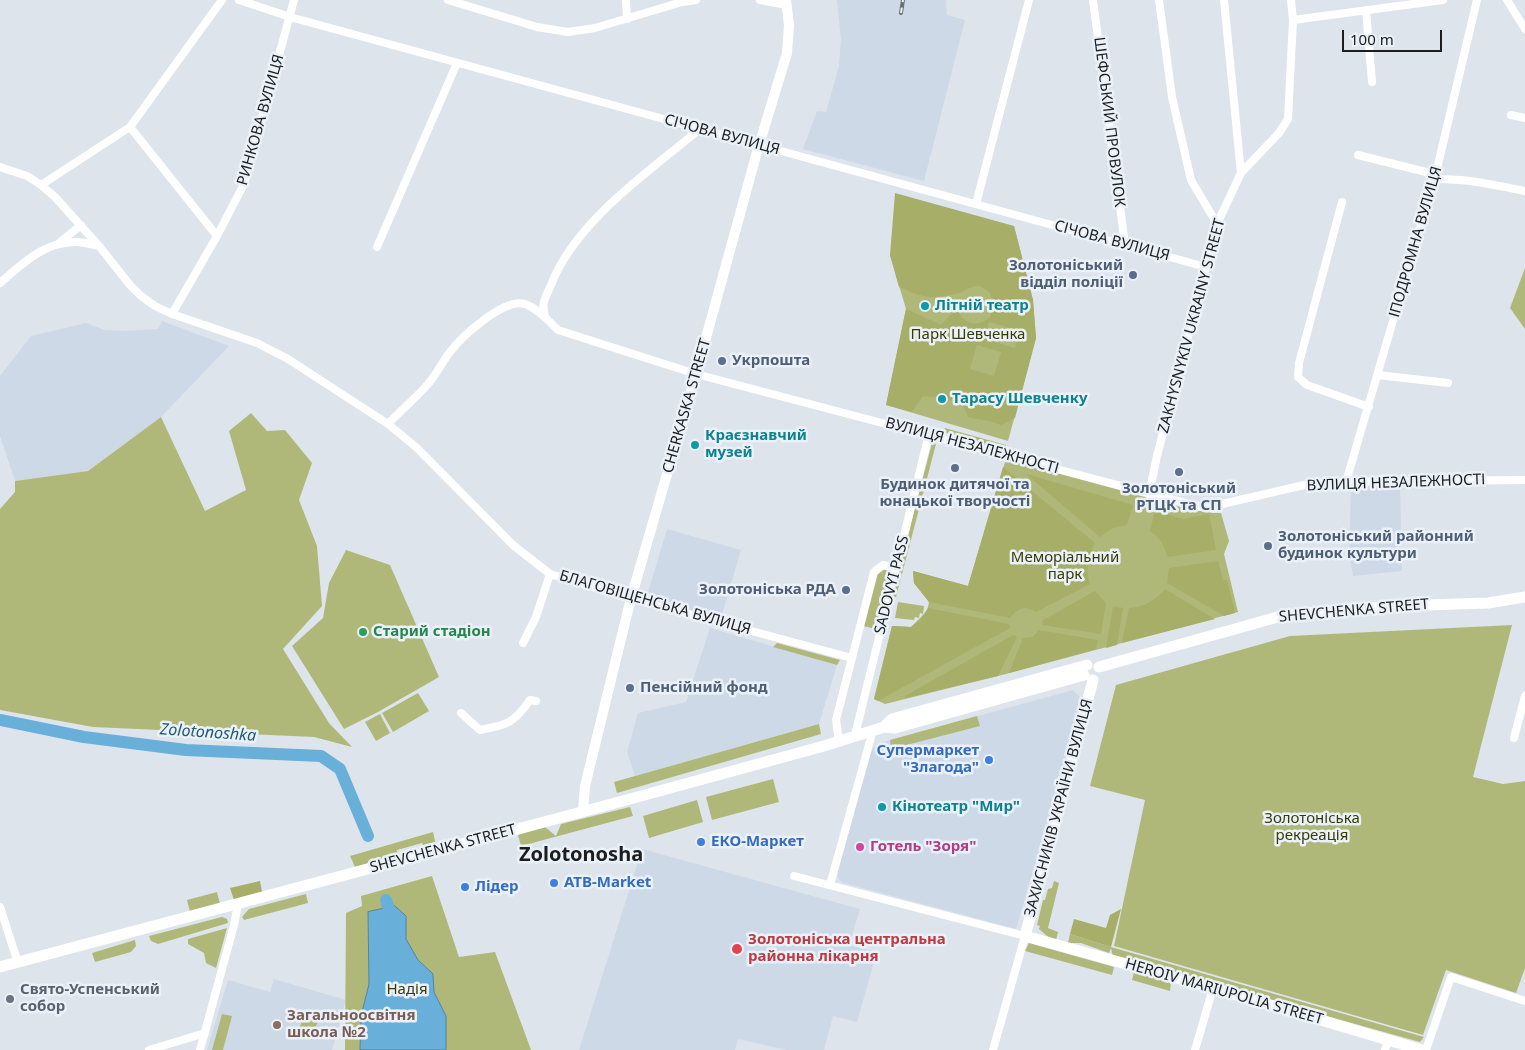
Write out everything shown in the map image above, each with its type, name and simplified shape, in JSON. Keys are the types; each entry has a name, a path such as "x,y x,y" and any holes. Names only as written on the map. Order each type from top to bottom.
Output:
{"main road":[{"name":"SHEVCHENKA STREET","path":"1099,667 1285,615 1404,605 1488,603 1525,597"},
{"name":"ЗАХИСНИКІВ УКРАЇНИ ВУЛИЦЯ","path":"1025,936 1088,673 1099,675 1099,667"},
{"name":"SHEVCHENKA STREET","path":"0,967 582,812 879,729 892,719 1088,673"},
{"name":"HEROIV MARIUPOLIA STREET","path":"1025,936 1213,988 1386,1045 1424,1050"}],"street":[{"path":"40,184 130,127 222,0"},
{"name":"СІЧОВА ВУЛИЦЯ","path":"239,0 290,18 1206,267"},
{"name":"РИНКОВА ВУЛИЦЯ","path":"172,314 244,184 294,0"},
{"path":"448,0 537,27 568,32 595,28 682,2 696,0"},
{"path":"626,0 626,19"},
{"path":"760,0 787,2"},
{"path":"976,204 1029,0"},
{"name":"ШЕФСЬКИЙ ПРОВУЛОК","path":"1093,0 1125,245"},
{"path":"1159,0 1172,97 1191,180 1217,224"},
{"path":"1224,0 1241,173"},
{"name":"ZAKHYSNYKIV UKRAINY STREET","path":"1149,494 1159,447 1217,224 1241,173 1279,133 1288,119 1293,20 1291,0"},
{"path":"1293,20 1443,0"},
{"name":"ІПОДРОМНА ВУЛИЦЯ","path":"1346,482 1435,176 1478,0"},
{"path":"1507,0 1525,29"},
{"name":"CHERKASKA STREET","path":"582,812 585,786 632,598 759,145 787,54 789,25 787,2"},
{"path":"1366,10 1372,82"},
{"path":"377,246 457,63"},
{"path":"1511,115 1525,118"},
{"path":"130,127 216,236"},
{"path":"545,317 542,306 554,276 571,246 629,187 700,129"},
{"path":"1358,155 1443,178 1525,191"},
{"name":"БЛАГОВІЩЕНСЬКА ВУЛИЦЯ","path":"0,167 27,176 55,197 141,296 155,306 172,314 257,343 288,359 388,424 417,448 516,548 550,574 852,658"},
{"path":"1342,202 1299,363 1298,377 1307,385 1369,407"},
{"path":"0,283 30,257 58,244 81,226"},
{"path":"58,244 76,242 99,246"},
{"name":"ВУЛИЦЯ НЕЗАЛЕЖНОСТІ","path":"388,424 430,383 450,352 468,334 499,310 511,304 524,304 545,317 558,330 696,374 930,434 1205,508 1304,485 1346,482 1525,480"},
{"path":"1378,375 1448,383"},
{"name":"SADOVYI PASS","path":"855,736 930,434"},
{"path":"839,740 836,720 874,572 883,565 896,568"},
{"path":"523,643 536,617 550,574"},
{"path":"1514,738 1525,696"},
{"path":"460,712 480,730 504,726 519,715 530,700 536,701"},
{"path":"830,885 879,729"},
{"path":"794,876 1025,936 993,1050"},
{"path":"200,1050 238,904"},
{"path":"0,907 18,962"},
{"path":"1424,1050 1451,977 1525,1001"},
{"path":"1195,1050 1213,988"},
{"path":"148,1050 205,1033"}],"shaded area":[{"path":"837,0 946,0 947,15 965,20 924,181 803,149 817,111 826,112 839,66 841,39"},
{"path":"162,321 229,346 161,417 88,471 15,481 0,436 0,376 31,336 86,323 105,330 158,329"},
{"path":"1400,484 1402,571 1353,576 1349,554 1351,485"},
{"path":"667,529 741,550 721,618 646,599"},
{"path":"710,628 837,665 819,724 635,776 627,752 638,713 686,702"},
{"path":"1073,690 1080,697 1081,709 1016,929 844,883 839,880 837,873 874,747 883,742"},
{"name":"Золотоніська центральна районна лікарня","path":"642,849 860,909 849,945 877,952 857,1022 833,1016 824,1050 787,1050 738,1039 735,1050 579,1050"},
{"name":"Загальноосвітня школа №2","path":"274,979 346,1000 332,1050 207,1050 228,980 270,992"}],"green space":[{"name":"Парк Шевченка","path":"895,193 1014,226 1033,300 1036,338 1015,418 1001,425 968,417 965,409 959,403 935,397 922,397 912,412 886,405 906,309 941,325 957,308 959,314 966,321 980,323 990,317 995,305 990,293 979,286 955,294 930,297 899,287 890,255","holes":["989,322 1020,331 1015,348 984,339","977,345 1001,352 994,376 970,369"]},
{"name":"Парк Шевченка","path":"1014,226 1033,300 1036,338 1008,441 886,405 906,309 890,255"},
{"path":"1525,268 1525,329 1510,308"},
{"path":"251,413 267,431 285,430 312,463 299,500 317,546 322,606 283,649 329,723 352,747 314,737 93,727 0,710 0,509 15,492 15,481 88,471 161,417 205,511 246,490 229,431"},
{"path":"945,428 1006,445 1006,450 943,432"},
{"path":"932,443 936,444 896,597 892,596"},
{"name":"Меморіальний парк","path":"1006,459 1188,509 1221,513 1229,541 1224,554 1238,612 885,704 874,699 892,626 911,627 927,611 929,602 914,583 913,571 968,586"},
{"path":"1003,467 1095,543 1088,563 1090,584 1036,612 1025,608 1015,612 1010,618 929,602 914,583 913,571 968,586"},
{"path":"1026,474 1133,505 1127,525 1113,528 1100,537"},
{"path":"1155,511 1183,519 1209,514 1216,550 1167,557 1162,542 1150,531"},
{"name":"Старий стадіон","path":"346,550 390,565 439,677 344,729 292,646 323,618 329,583"},
{"path":"1218,561 1223,580 1227,580 1235,613 1224,616 1167,583 1169,568"},
{"path":"881,569 891,571 876,629 863,626 876,575"},
{"path":"1165,589 1215,619 1122,643 1129,608 1149,603"},
{"path":"1095,591 1106,603 1101,634 1042,625 1043,620"},
{"path":"898,602 924,606 923,614 920,613 919,618 915,617 914,620 895,618"},
{"path":"1113,606 1123,608 1117,645 1106,648"},
{"path":"928,608 1009,624 1010,628 878,701 874,699 892,626 911,627 920,620"},
{"name":"Золотоніська рекреація","path":"1512,625 1473,777 1503,784 1525,781 1525,968 1516,993 1446,970 1423,1035 1114,946 1145,800 1090,786 1116,685 1290,636"},
{"path":"1039,630 1098,640 1096,649 1009,673 1023,638 1033,637"},
{"path":"1013,635 1017,637 998,676 905,698 905,696"},
{"path":"777,643 840,660 837,665 773,647"},
{"path":"418,693 429,711 393,732 382,713"},
{"path":"380,714 390,733 376,741 365,722"},
{"path":"977,716 980,726 891,749 890,740"},
{"path":"819,724 821,734 617,793 614,782"},
{"path":"773,779 779,802 712,820 706,797"},
{"path":"697,800 703,822 649,838 643,816"},
{"path":"630,807 633,816 521,846 518,835 545,827 556,836 561,824"},
{"path":"433,832 436,845 424,848 422,843 397,850 398,855 355,867 350,856"},
{"name":"Надія","path":"432,876 459,957 495,952 531,1050 345,1050 346,913 362,906 361,896"},
{"path":"260,881 262,892 234,900 230,888"},
{"path":"1054,881 1059,883 1048,928 1058,932 1056,940 1047,936 1039,929 1040,926 1037,925 1043,900 1045,900 1048,889 1052,888"},
{"path":"217,892 220,904 190,912 187,900"},
{"path":"306,894 308,903 244,920 242,917 249,909"},
{"path":"1121,909 1111,947 1070,934 1074,919 1106,928 1110,915"},
{"path":"222,917 227,919 228,923 158,944 151,941 149,936"},
{"path":"227,928 216,968 206,963 204,953 188,944 188,939"},
{"path":"1070,934 1424,1037 1420,1042 1113,957 1111,948 1109,953 1081,943 1068,943"},
{"path":"135,940 136,946 131,952 95,962 92,953"},
{"path":"1029,943 1114,967 1112,975 1025,951"},
{"path":"1134,972 1171,982 1170,991 1132,980"},
{"path":"305,1012 319,1017 312,1040 297,1036"},
{"path":"222,1014 232,1016 223,1050 212,1050"}],"water":[{"path":"395,906 406,916 406,939 418,960 433,974 434,992 446,1016 446,1050 360,1050 361,1016 369,984 368,912"}],"waterway":[{"name":"Zolotonoshka","path":"0,720 84,737 186,750 321,756 340,769 368,836"},
{"name":"Zolotonoshka","path":"386,900 394,924"}],"railway":[{"path":"901,13 903,0"}],"place":[{"name":"Золотоніський відділ поліції","path":"1133,275"},
{"name":"Літній театр","path":"925,306"},
{"name":"Укрпошта","path":"722,361"},
{"name":"Тарасу Шевченку","path":"942,399"},
{"name":"Краєзнавчий музей","path":"695,445"},
{"name":"Будинок дитячої та юнацької творчості","path":"955,468"},
{"name":"Золотоніський РТЦК та СП","path":"1179,472"},
{"name":"Золотоніський районний будинок культури","path":"1268,546"},
{"name":"Золотоніська РДА","path":"846,590"},
{"name":"Старий стадіон","path":"363,632"},
{"name":"Пенсійний фонд","path":"630,688"},
{"name":"Супермаркет \"Злагода\"","path":"989,760"},
{"name":"Кінотеатр \"Мир\"","path":"882,807"},
{"name":"ЕКО-Маркет","path":"701,842"},
{"name":"Готель \"Зоря\"","path":"860,847"},
{"name":"ATB-Market","path":"554,883"},
{"name":"Лідер","path":"465,887"},
{"name":"Золотоніська центральна районна лікарня","path":"737,949"},
{"name":"Свято-Успенський собор","path":"10,999"},
{"name":"Загальноосвітня школа №2","path":"277,1025"}],"district":[{"name":"Zolotonosha","path":"581,855"}]}
